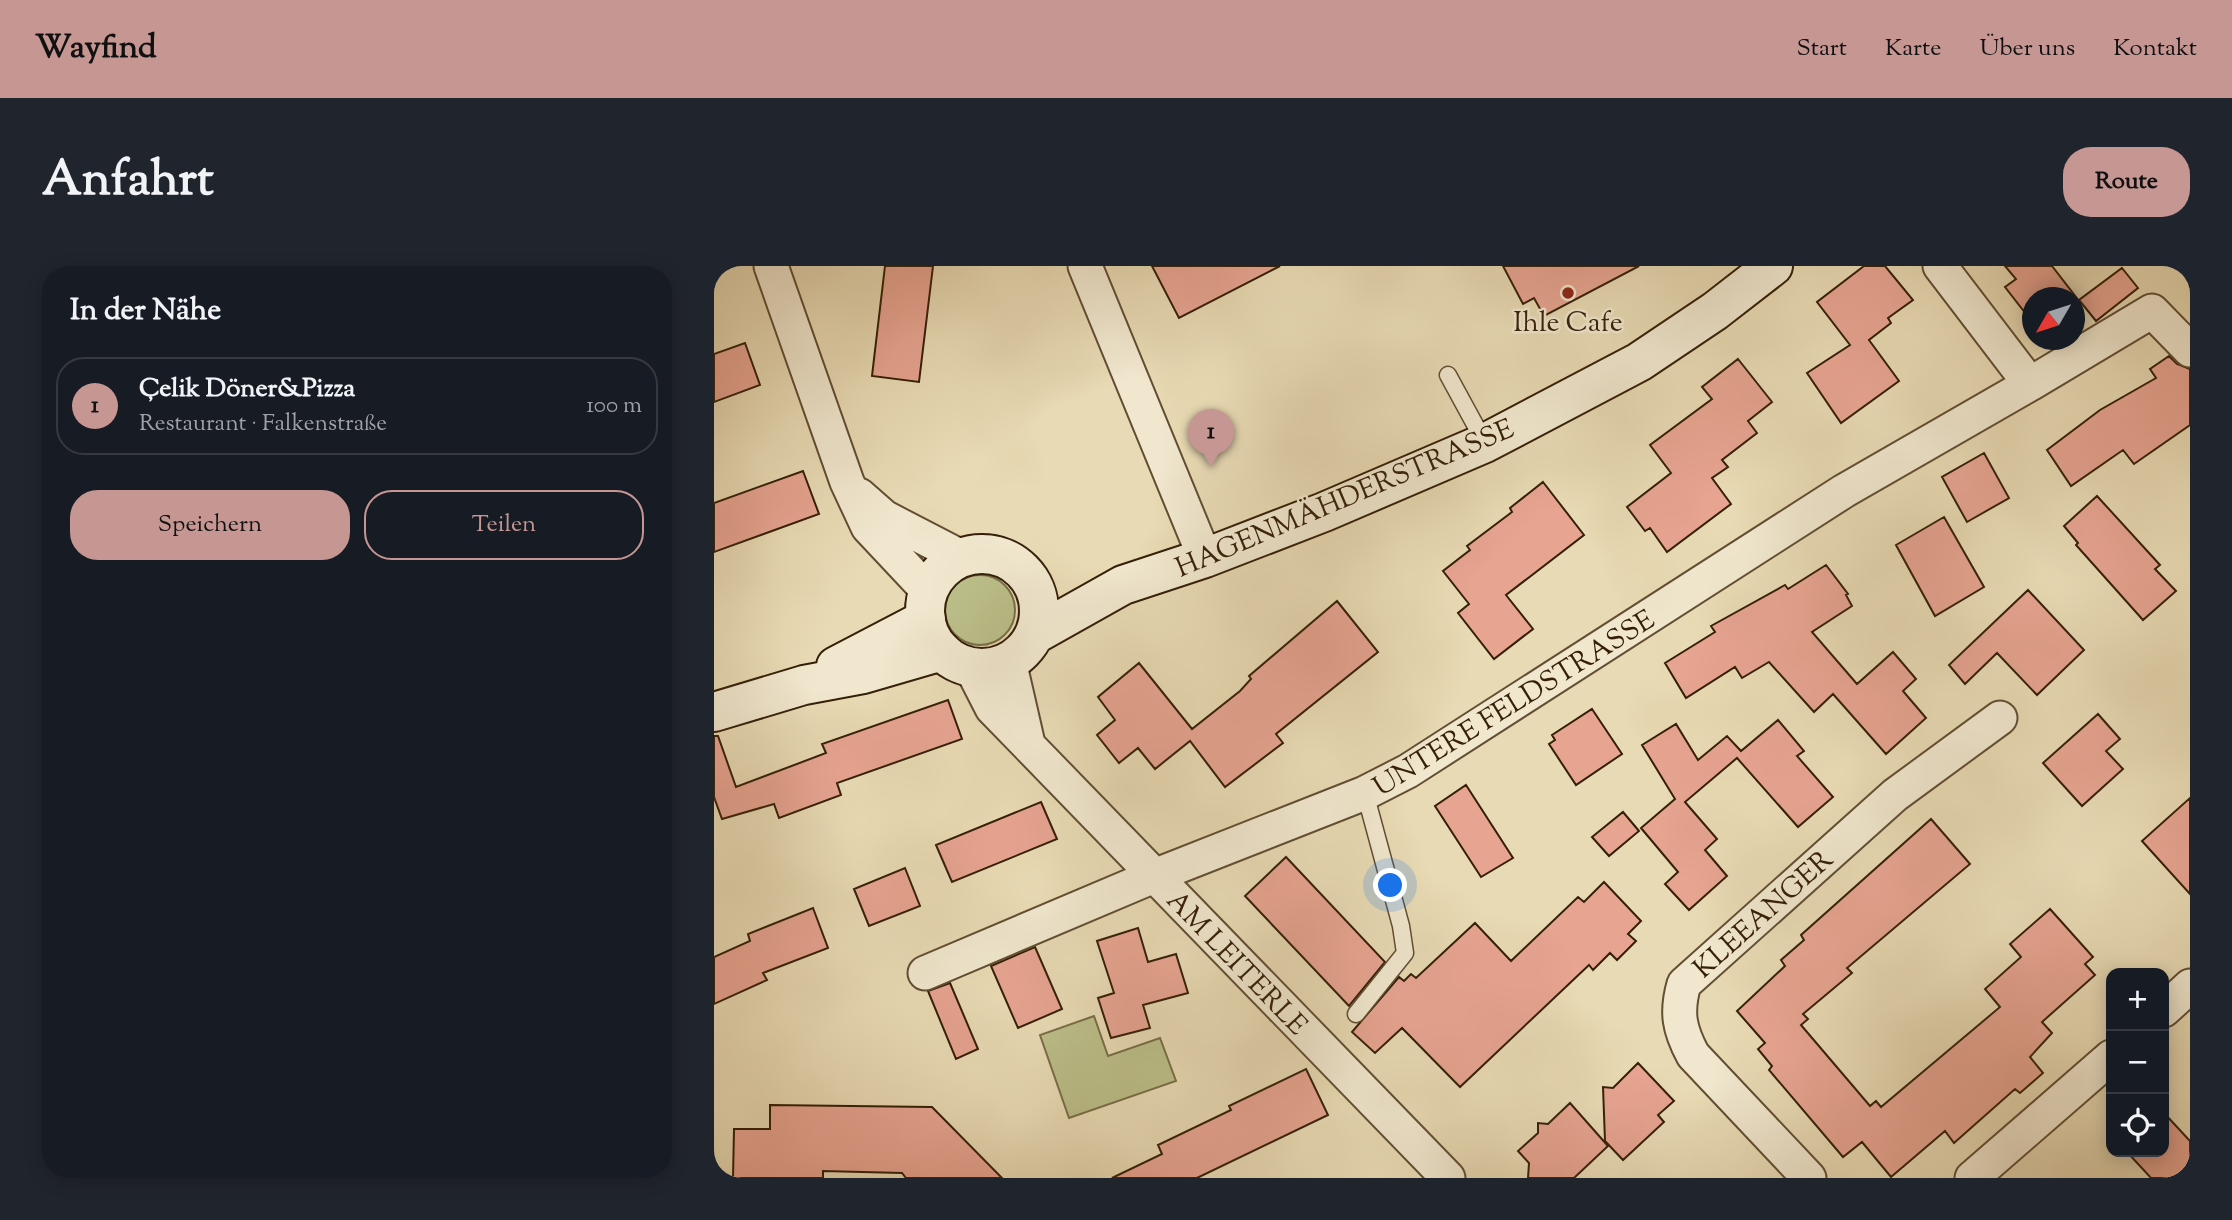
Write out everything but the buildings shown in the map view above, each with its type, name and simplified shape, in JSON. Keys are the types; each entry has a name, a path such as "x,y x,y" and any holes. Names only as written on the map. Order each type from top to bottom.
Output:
{"street":[{"name":"AM LEITERLE","path":"771,266 847,482 876,539 992,708 1448,1178"},
{"path":"1085,266 1205,558"},
{"name":"HAGENMÄHDERSTRASSE","path":"942,632 991,667 1123,585 1205,558 1485,443 1639,362 1716,311 1773,266"},
{"path":"1940,266 2030,384"},
{"name":"UNTERE FELDSTRASSE","path":"925,973 1154,876 1365,793 1502,712 1844,491 2152,310 2190,350"},
{"path":"847,482 884,517 961,557"},
{"name":"HAGENMÄHDERSTRASSE","path":"942,632 943,568 961,557 986,553 1011,561 1030,579 1069,584 1123,585"},
{"path":"1029,747 1022,648 1039,617 1038,597 1030,579"},
{"name":"HAGENMÄHDERSTRASSE","path":"714,712 804,685 853,655 942,632"},
{"name":"KLEEANGER","path":"1809,1178 1693,1055 1681,1034 1677,1009 1684,984 1895,795 2000,718"},
{"path":"2169,1005 2190,986"},
{"path":"1972,1178 2106,1061"}],"lane":[{"path":"1448,375 1485,443"},
{"path":"1356,1014 1405,953 1401,926 1365,793"}],"green space":[{"path":"987,575 1000,581 1009,590 1013,596 1013,624 1005,635 994,643 973,645 955,635 947,624 945,603 955,585 966,577"},
{"path":"1094,1016 1108,1056 1160,1038 1176,1081 1069,1118 1040,1035"}],"place":[{"name":"Ihle Cafe","path":"1568,293"},
{"name":"Çelik Döner&Pizza","path":"1211,467"}]}
